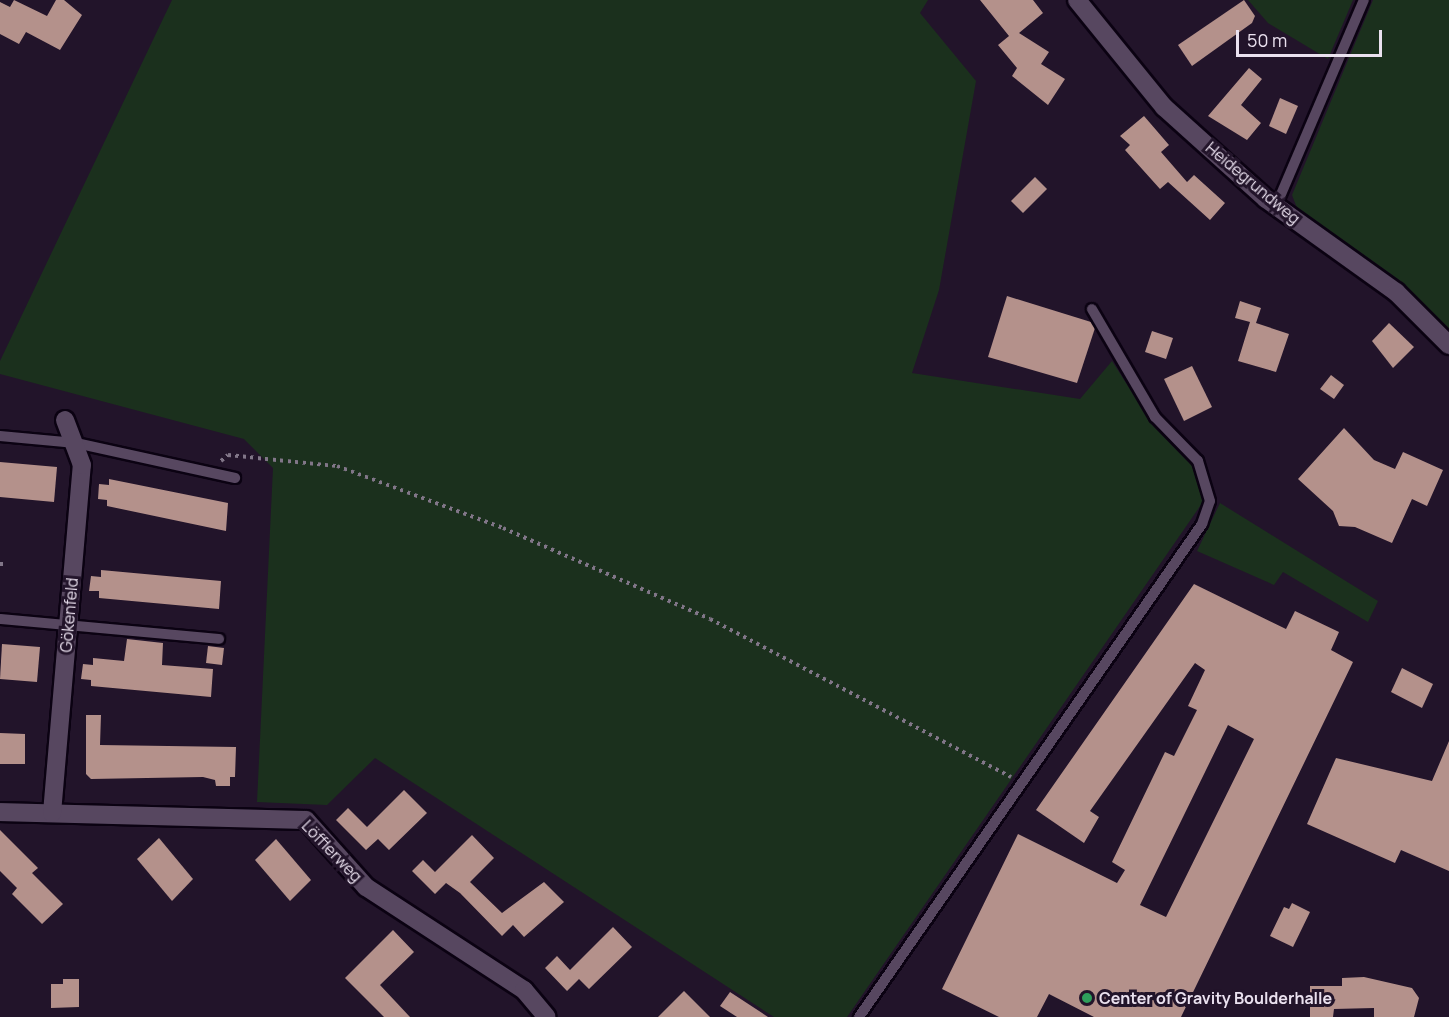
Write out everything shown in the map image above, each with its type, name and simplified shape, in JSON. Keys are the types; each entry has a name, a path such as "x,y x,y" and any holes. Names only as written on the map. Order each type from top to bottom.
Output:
{"street":[{"name":"Heidegrundweg","path":"1077,0 1164,107 1276,206 1396,292 1449,345"},
{"name":"Gökenfeld","path":"52,813 82,465 76,444 65,420"},
{"name":"Löfflerweg","path":"0,812 306,820 366,887 530,994 547,1017"}],"lane":[{"path":"1276,206 1364,0"},
{"path":"859,1017 1202,524 1210,501 1198,461 1155,417 1092,309"},
{"path":"0,436 76,444 235,478"},
{"path":"0,619 219,639"}],"path":[{"path":"209,472 228,454 337,466 503,528 710,619 1022,783"}],"green space":[{"path":"172,0 928,0 920,13 976,81 939,290 912,373 1080,399 1112,361 1150,420 1193,465 1205,499 847,1017 774,1017 375,758 327,805 257,802 273,468 244,439 0,374 0,361"},
{"path":"1248,0 1353,0 1328,59 1268,23"},
{"path":"1373,0 1449,0 1449,337 1401,286 1297,208 1292,195"},
{"path":"1220,503 1378,601 1368,622 1283,572 1274,585 1197,551"}],"building":[{"path":"14,0 47,16 56,0 64,0 82,15 60,50 26,32 19,44 0,34 0,2 10,7"},
{"path":"980,0 1033,0 1043,13 1019,33 1049,52 1041,64 1065,79 1048,105 1012,76 1017,68 998,45 1009,36"},
{"path":"1244,0 1255,16 1252,23 1192,66 1178,45"},
{"path":"1249,68 1262,79 1241,105 1261,123 1247,140 1208,116"},
{"path":"1280,98 1298,106 1286,134 1269,126"},
{"path":"1144,116 1169,145 1161,152 1187,182 1194,175 1225,203 1210,220 1168,182 1160,189 1125,150 1130,145 1120,136"},
{"path":"1035,177 1047,189 1023,213 1011,201"},
{"path":"1007,296 1091,322 1095,328 1077,383 988,357"},
{"path":"1240,301 1261,308 1256,323 1289,334 1276,372 1238,361 1250,322 1235,318"},
{"path":"1389,323 1414,347 1393,368 1372,341"},
{"path":"1152,331 1173,338 1166,359 1145,352"},
{"path":"1192,366 1212,407 1184,421 1164,379"},
{"path":"1331,375 1344,385 1334,399 1320,389"},
{"path":"1344,428 1374,460 1395,469 1403,452 1443,470 1427,506 1412,499 1392,543 1355,527 1339,526 1333,511 1298,479"},
{"path":"0,462 57,467 54,502 0,497"},
{"path":"109,479 228,503 226,531 107,506 107,500 98,499 99,484 109,485"},
{"path":"101,570 221,581 219,609 99,598 99,591 89,591 91,576 101,577"},
{"path":"1194,584 1286,629 1295,611 1339,632 1331,650 1353,662 1181,1017 1094,1017 1049,994 1037,1017 999,1017 942,989 1018,834 1117,883 1125,870 1112,862 1165,752 1174,756 1197,710 1188,706 1205,670 1195,663 1090,811 1099,817 1084,843 1036,810","holes":["1228,725 1254,739 1166,917 1140,905"]},
{"path":"127,639 163,643 162,665 213,669 211,697 91,686 91,680 81,679 83,664 93,665 93,658 124,661"},
{"path":"2,644 40,647 37,682 0,679"},
{"path":"208,646 224,648 222,665 206,663"},
{"path":"1402,668 1433,684 1422,708 1391,692"},
{"path":"86,715 101,715 100,745 236,747 235,777 230,777 230,786 216,786 215,780 203,777 91,779 86,774"},
{"path":"0,733 25,734 25,764 0,764"},
{"path":"1449,741 1449,871 1401,850 1395,863 1307,824 1336,758 1432,781"},
{"path":"404,790 427,813 389,850 378,839 366,850 336,820 348,808 367,827"},
{"path":"0,830 38,868 32,873 63,904 42,924 12,894 17,888 0,871"},
{"path":"472,835 494,858 470,882 502,913 544,882 564,902 524,937 513,925 502,936 460,893 446,883 435,894 412,871 423,860 435,872"},
{"path":"159,838 193,879 172,901 137,859"},
{"path":"276,839 311,880 290,901 255,860"},
{"path":"1292,903 1310,912 1293,947 1270,936 1284,907 1289,909"},
{"path":"613,927 632,947 589,989 579,979 567,991 545,968 557,956 570,970"},
{"path":"393,930 414,952 380,985 410,1017 384,1017 345,978"},
{"path":"1364,977 1412,988 1419,998 1414,1017 1374,1017 1374,1008 1334,1009 1333,1017 1310,1017 1310,986 1342,986 1342,978"},
{"path":"63,979 79,979 79,1007 51,1008 51,984 63,984"},
{"path":"684,991 710,1017 658,1017"},
{"path":"730,992 768,1017 737,1017 720,1006"}],"place":[{"name":"Center of Gravity Boulderhalle","path":"1087,998"}]}
